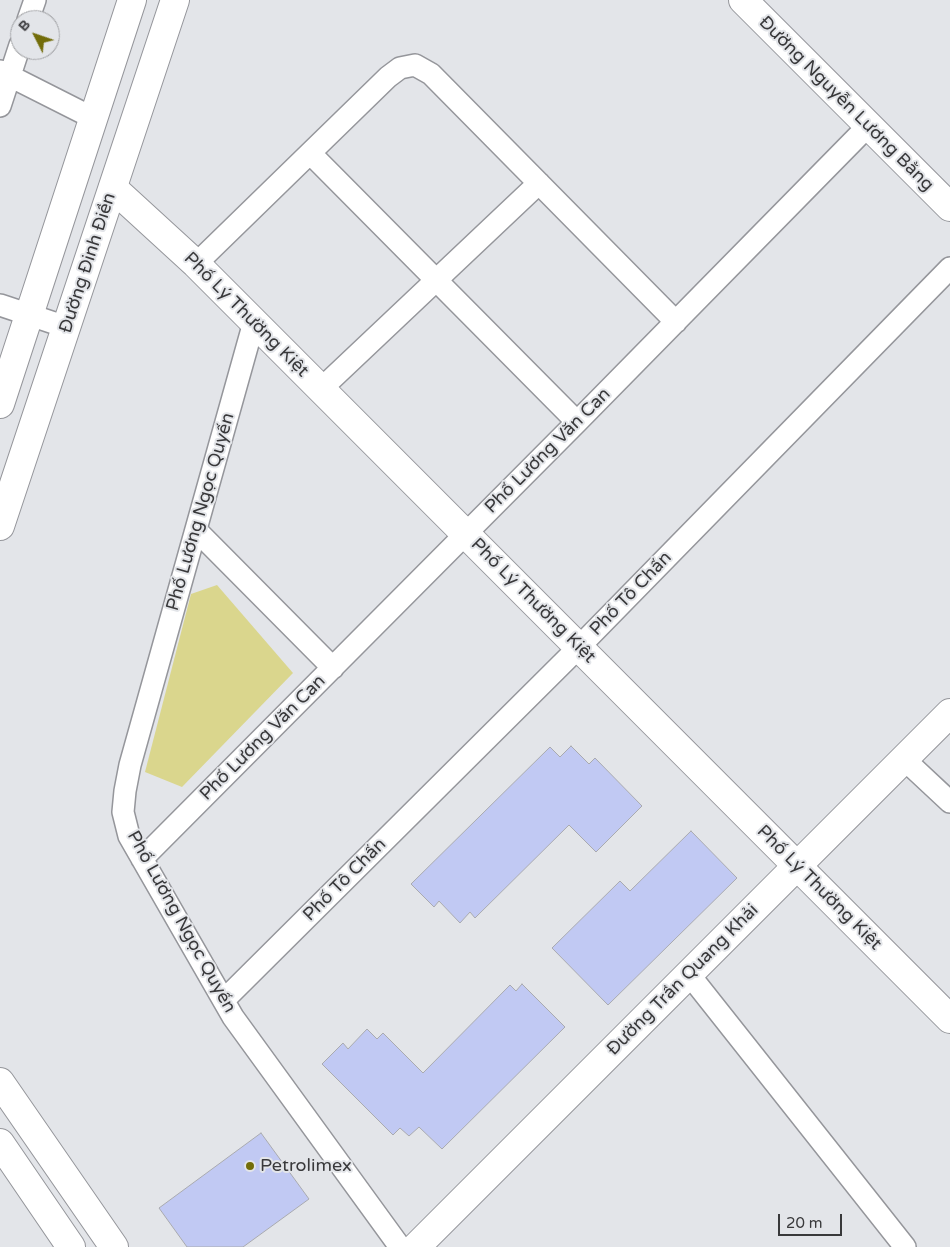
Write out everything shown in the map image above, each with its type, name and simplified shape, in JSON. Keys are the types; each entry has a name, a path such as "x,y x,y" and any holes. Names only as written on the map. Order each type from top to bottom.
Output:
{"main road":[{"path":"0,404 132,0"},
{"name":"Đường Đinh Điền","path":"0,526 175,0"},
{"name":"Đường Nguyễn Lương Bằng","path":"743,0 950,207"},
{"name":"Phố Lý Thường Kiệt","path":"113,188 196,264 950,1019"},
{"name":"Đường Trần Quang Khải","path":"416,1247 950,713"},
{"path":"0,1082 114,1247"},
{"path":"0,1143 71,1247"}],"street":[{"path":"0,106 5,74 12,60"},
{"path":"196,264 388,77 400,68 415,65 431,74 676,322"},
{"path":"5,74 93,118"},
{"name":"Phố Lương Văn Can","path":"142,859 577,422 868,126"},
{"path":"310,153 577,422"},
{"path":"321,389 539,183"},
{"name":"Phố Tô Chấn","path":"224,1000 579,647 950,268"},
{"path":"0,305 66,327"},
{"name":"Phố Lương Ngọc Quyến","path":"254,322 130,765 123,812 129,836 233,1017 400,1247"},
{"path":"196,530 333,668"},
{"path":"905,760 950,802"},
{"path":"688,973 906,1247"}],"shaded area":[{"path":"217,585 293,673 182,787 145,772 191,594"}],"building":[{"path":"571,746 589,764 595,758 642,806 596,852 569,825 475,918 470,912 460,923 439,901 434,907 411,884 550,747 560,757"},
{"path":"691,831 737,878 608,1005 552,948 620,881 630,891"},
{"path":"522,984 565,1027 442,1149 419,1127 409,1136 400,1128 393,1135 322,1064 343,1043 348,1049 367,1029 377,1039 383,1033 423,1073 510,985 516,991"},
{"name":"Petrolimex","path":"261,1133 309,1199 243,1247 187,1247 159,1208"}],"place":[{"name":"Petrolimex","path":"250,1166"}]}
